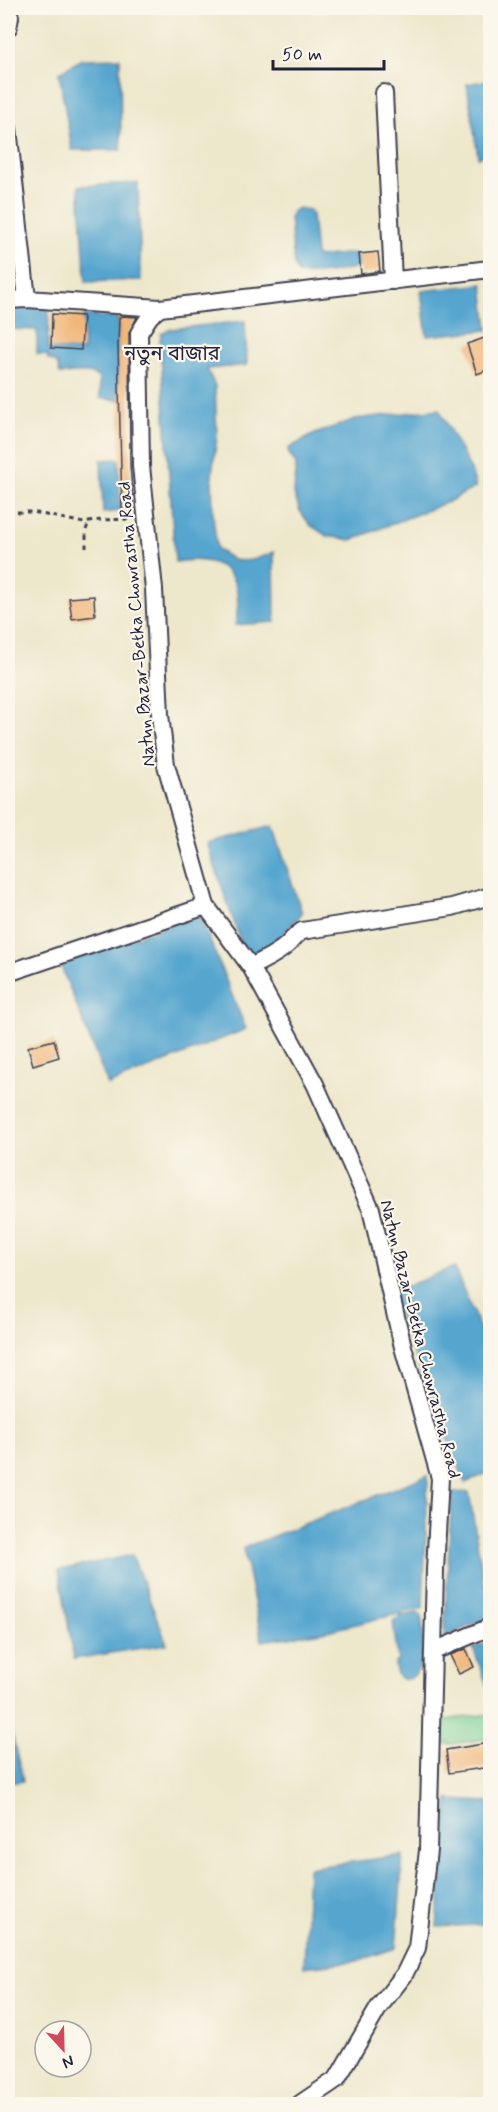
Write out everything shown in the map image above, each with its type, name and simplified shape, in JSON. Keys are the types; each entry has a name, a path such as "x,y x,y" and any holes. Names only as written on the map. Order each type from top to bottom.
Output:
{"street":[{"path":"8,10 10,17 8,28"},
{"path":"384,93 393,281"},
{"path":"8,128 27,299"},
{"path":"8,300 27,299 160,308 490,269"},
{"name":"Natun Bazar-Betka Chowrastha Road","path":"160,308 150,316 139,333 141,466 145,522 154,589 160,715 166,765 206,906 251,967 315,1084 371,1209 403,1347 440,1478 435,1570 428,1850 417,1948 404,1975 379,2007 337,2079 300,2104"},
{"path":"251,967 268,958 289,943 294,935 302,931 452,907 490,896"},
{"path":"8,973 206,906"},
{"path":"434,1651 490,1627"}],"path":[{"path":"8,512 32,512 65,520 89,522 129,518 145,522"},
{"path":"86,548 86,530 89,522"}],"green space":[{"path":"490,1714 490,1738 453,1744 439,1743 438,1721"}],"water":[{"path":"120,58 121,150 72,150 59,73 82,59"},
{"path":"490,80 490,155 478,157 467,84"},
{"path":"138,183 141,280 86,282 79,186"},
{"path":"298,208 309,210 312,215 316,255 319,257 354,253 359,265 329,273 298,273 294,265 290,217 292,212"},
{"path":"483,284 488,330 427,336 421,291"},
{"path":"8,304 49,306 48,349 83,351 84,315 118,318 119,400 100,398 99,378 95,375 60,374 57,363 48,359 47,355 37,354 37,330 8,329"},
{"path":"245,321 247,365 207,369 215,386 217,437 212,475 213,515 217,550 230,558 239,561 249,560 274,552 275,622 235,625 238,608 237,593 234,581 228,572 207,561 175,562 160,341 161,334 170,329"},
{"path":"439,409 471,470 476,487 448,502 351,540 327,536 310,525 300,511 294,494 296,464 288,452 289,448 315,434 355,419"},
{"path":"119,459 120,511 103,513 101,460"},
{"path":"273,826 302,913 270,945 245,955 207,843"},
{"path":"199,914 246,1029 108,1085 60,964"},
{"path":"454,1267 490,1353 490,1472 465,1483 390,1293"},
{"path":"428,1475 423,1608 323,1632 262,1641 243,1548"},
{"path":"469,1492 484,1584 490,1582 490,1617 444,1637 452,1493"},
{"path":"132,1555 167,1644 74,1659 59,1570"},
{"path":"421,1614 423,1627 422,1660 417,1672 405,1680 398,1675 396,1670 395,1663 398,1660 393,1621 401,1616"},
{"path":"490,1642 490,1693 473,1648"},
{"path":"8,1717 23,1781 8,1783"},
{"path":"448,1800 490,1802 490,1924 437,1927"},
{"path":"403,1855 396,1948 357,1961 304,1967 308,1868"}],"building":[{"path":"378,252 380,271 361,274 359,254"},
{"path":"52,314 83,316 81,350 51,348"},
{"path":"122,316 137,317 129,333 130,466 134,511 122,511 118,345 119,318"},
{"path":"490,336 490,369 477,374 467,344"},
{"path":"94,596 95,616 72,619 69,598"},
{"path":"54,1040 59,1057 33,1065 28,1047"},
{"path":"466,1649 474,1667 459,1674 450,1655"},
{"path":"490,1743 490,1767 449,1773 446,1750"}],"district":[{"name":"নতুন বাজার","path":"172,353"}]}
